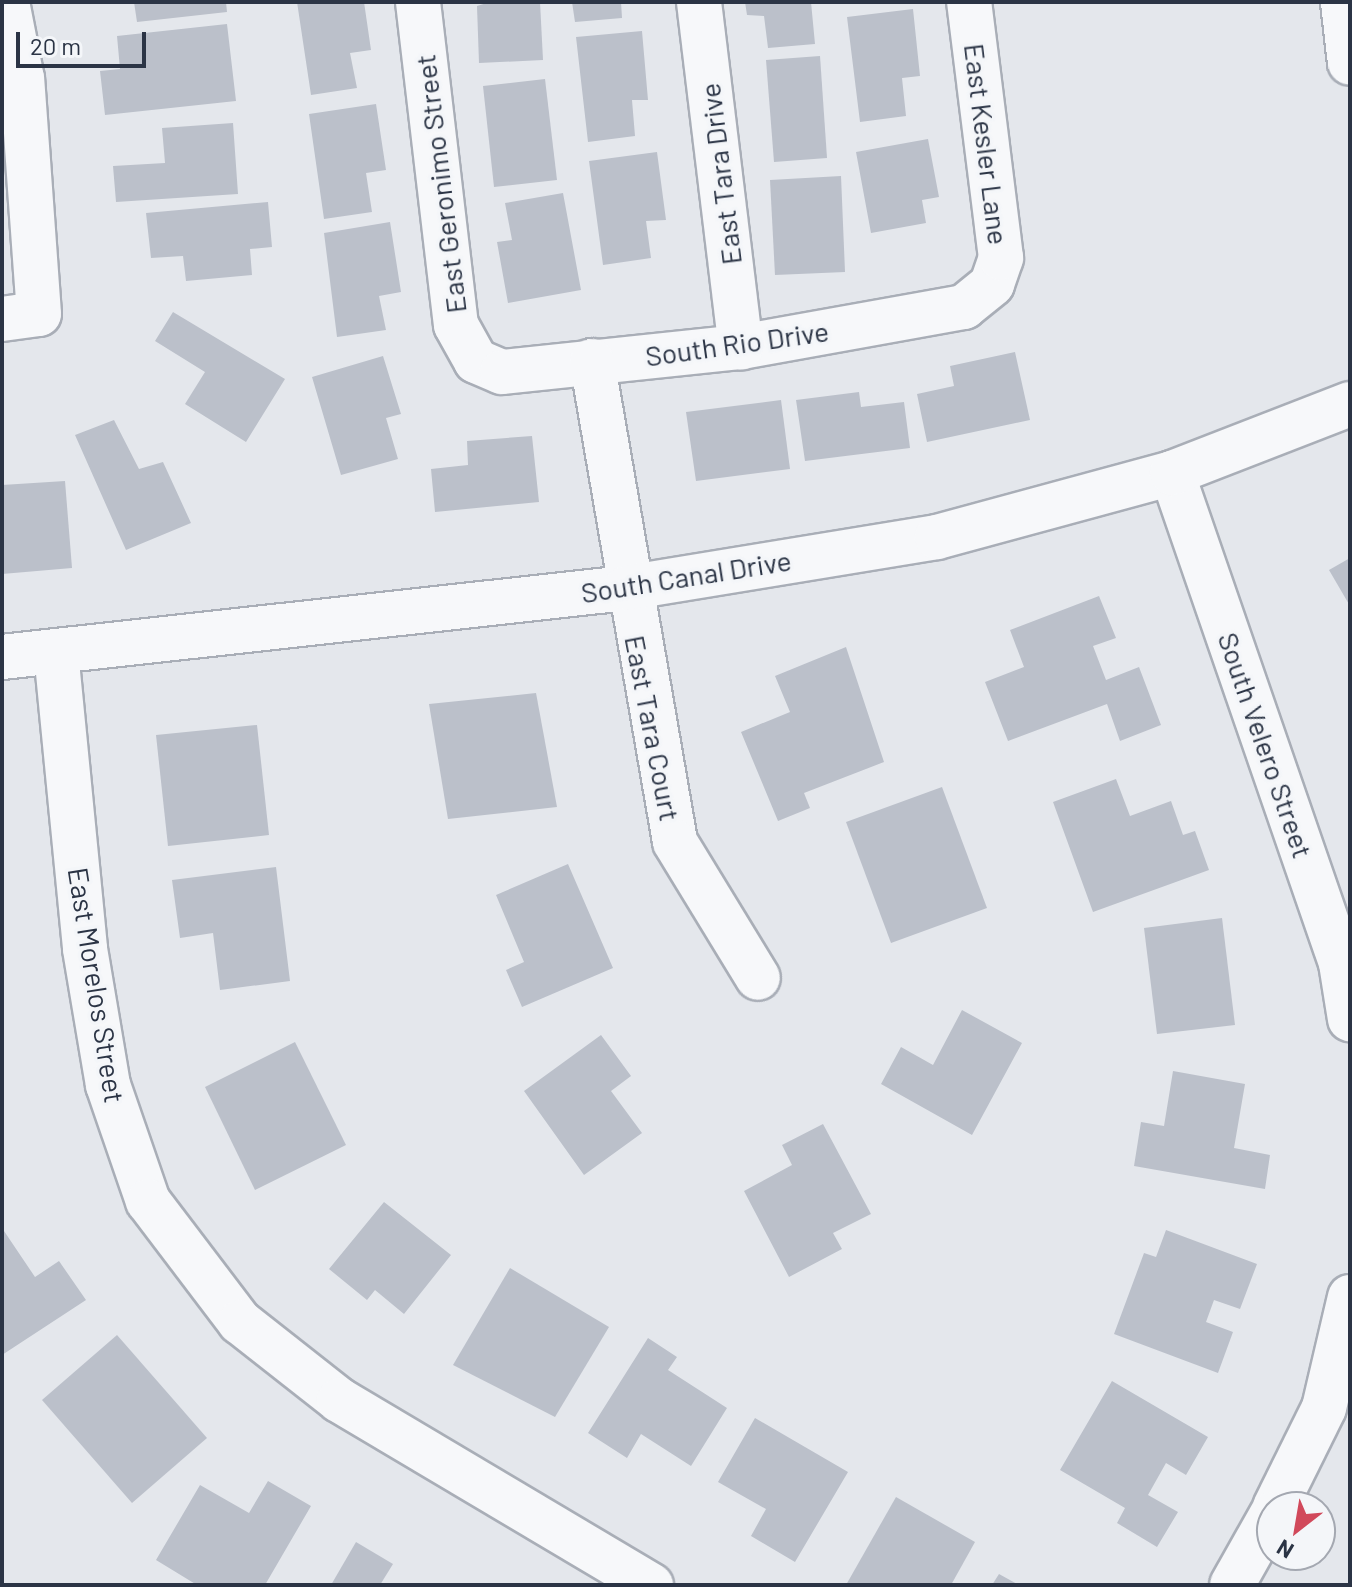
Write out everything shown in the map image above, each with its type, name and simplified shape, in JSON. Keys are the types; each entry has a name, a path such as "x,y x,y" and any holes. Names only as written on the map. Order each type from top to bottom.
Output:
{"street":[{"path":"7,2 22,79 20,316"},
{"name":"East Geronimo Street","path":"418,2 456,325 476,361"},
{"name":"East Tara Drive","path":"699,2 741,347"},
{"name":"East Kesler Lane","path":"969,2 1001,258 992,284"},
{"path":"1343,2 1350,63"},
{"name":"South Rio Drive","path":"476,361 502,372 741,347 964,307 992,284"},
{"name":"East Tara Court","path":"592,361 626,588 675,842 758,978"},
{"name":"South Canal Drive","path":"2,657 626,588 937,537 1172,473 1350,404"},
{"name":"South Velero Street","path":"1172,473 1341,963 1350,1019"},
{"name":"East Morelos Street","path":"56,652 105,1070 148,1201 240,1322 339,1400 651,1585"},
{"path":"1283,1491 1324,1408 1350,1297"},
{"path":"1232,1585 1256,1542"}],"building":[{"path":"134,2 226,2 227,12 137,22"},
{"path":"297,2 364,2 371,50 350,53 357,88 311,95"},
{"path":"490,2 540,2 543,60 479,63 477,6"},
{"path":"572,2 621,2 622,18 575,22"},
{"path":"745,2 811,2 815,44 768,48 764,16 747,15"},
{"path":"913,9 920,76 902,78 906,116 860,122 847,17"},
{"path":"227,24 236,101 105,115 100,71 120,69 117,36"},
{"path":"642,31 648,100 632,100 635,136 588,142 576,37"},
{"path":"820,56 827,158 774,162 766,60"},
{"path":"545,79 557,180 494,187 483,86"},
{"path":"376,104 386,170 366,173 372,212 324,219 309,114"},
{"path":"233,123 238,194 116,202 113,166 165,163 162,128"},
{"path":"928,139 939,197 922,200 926,223 871,233 856,152"},
{"path":"657,152 666,220 646,221 651,258 603,265 589,161"},
{"path":"841,176 845,272 775,275 770,180"},
{"path":"563,193 581,290 508,303 497,242 512,240 505,203"},
{"path":"268,202 272,247 250,249 252,275 186,281 183,256 151,258 146,213"},
{"path":"390,222 401,292 379,296 386,330 337,337 324,233"},
{"path":"173,312 285,379 246,442 185,404 205,372 155,341"},
{"path":"1015,352 1030,420 927,442 917,394 954,386 950,366"},
{"path":"383,356 401,414 386,418 398,459 341,475 312,377"},
{"path":"859,392 861,407 904,402 910,448 805,461 796,400"},
{"path":"781,400 790,469 696,481 686,412"},
{"path":"114,420 139,469 163,462 191,523 126,550 75,435"},
{"path":"532,436 539,502 435,512 431,469 468,465 467,441"},
{"path":"65,481 72,568 2,574 2,485"},
{"path":"1350,558 1350,606 1329,570"},
{"path":"1099,596 1116,638 1093,646 1106,680 1139,667 1161,725 1120,741 1107,704 1008,741 985,682 1024,667 1010,630"},
{"path":"846,647 884,762 804,793 810,808 778,821 741,732 790,712 775,676"},
{"path":"536,693 557,807 448,819 429,704"},
{"path":"257,725 269,835 168,846 156,735"},
{"path":"1116,779 1130,816 1171,801 1183,835 1195,831 1209,870 1093,912 1053,802"},
{"path":"942,787 987,908 891,943 846,822"},
{"path":"568,864 613,968 522,1007 506,970 524,962 496,895"},
{"path":"276,867 290,981 220,990 213,933 180,938 172,880"},
{"path":"1222,918 1235,1025 1157,1034 1144,928"},
{"path":"962,1010 1022,1043 972,1135 881,1084 901,1047 933,1065"},
{"path":"601,1035 631,1076 611,1091 642,1133 584,1175 524,1091"},
{"path":"295,1042 346,1145 255,1190 205,1087"},
{"path":"1173,1071 1245,1084 1234,1148 1270,1155 1265,1189 1134,1166 1141,1122 1164,1126"},
{"path":"823,1124 871,1214 833,1233 842,1249 789,1277 744,1191 792,1165 782,1145"},
{"path":"384,1202 451,1255 404,1314 375,1290 367,1300 329,1269"},
{"path":"2,1228 35,1277 59,1261 86,1300 2,1355"},
{"path":"1166,1230 1257,1264 1240,1309 1214,1300 1206,1322 1233,1332 1218,1373 1114,1334 1144,1253 1156,1257"},
{"path":"510,1268 609,1327 555,1417 453,1365"},
{"path":"117,1335 207,1438 132,1503 42,1400"},
{"path":"648,1338 677,1357 668,1370 727,1408 691,1466 641,1434 627,1458 588,1433"},
{"path":"1112,1381 1208,1437 1186,1475 1166,1463 1148,1495 1178,1512 1157,1547 1117,1523 1125,1508 1060,1470"},
{"path":"755,1418 848,1472 795,1562 751,1536 766,1509 718,1482"},
{"path":"268,1481 311,1506 265,1585 197,1585 156,1560 200,1485 249,1513"},
{"path":"896,1497 975,1542 951,1585 846,1585"},
{"path":"356,1542 393,1564 380,1585 331,1585"},
{"path":"999,1574 1019,1585 992,1585"}]}
